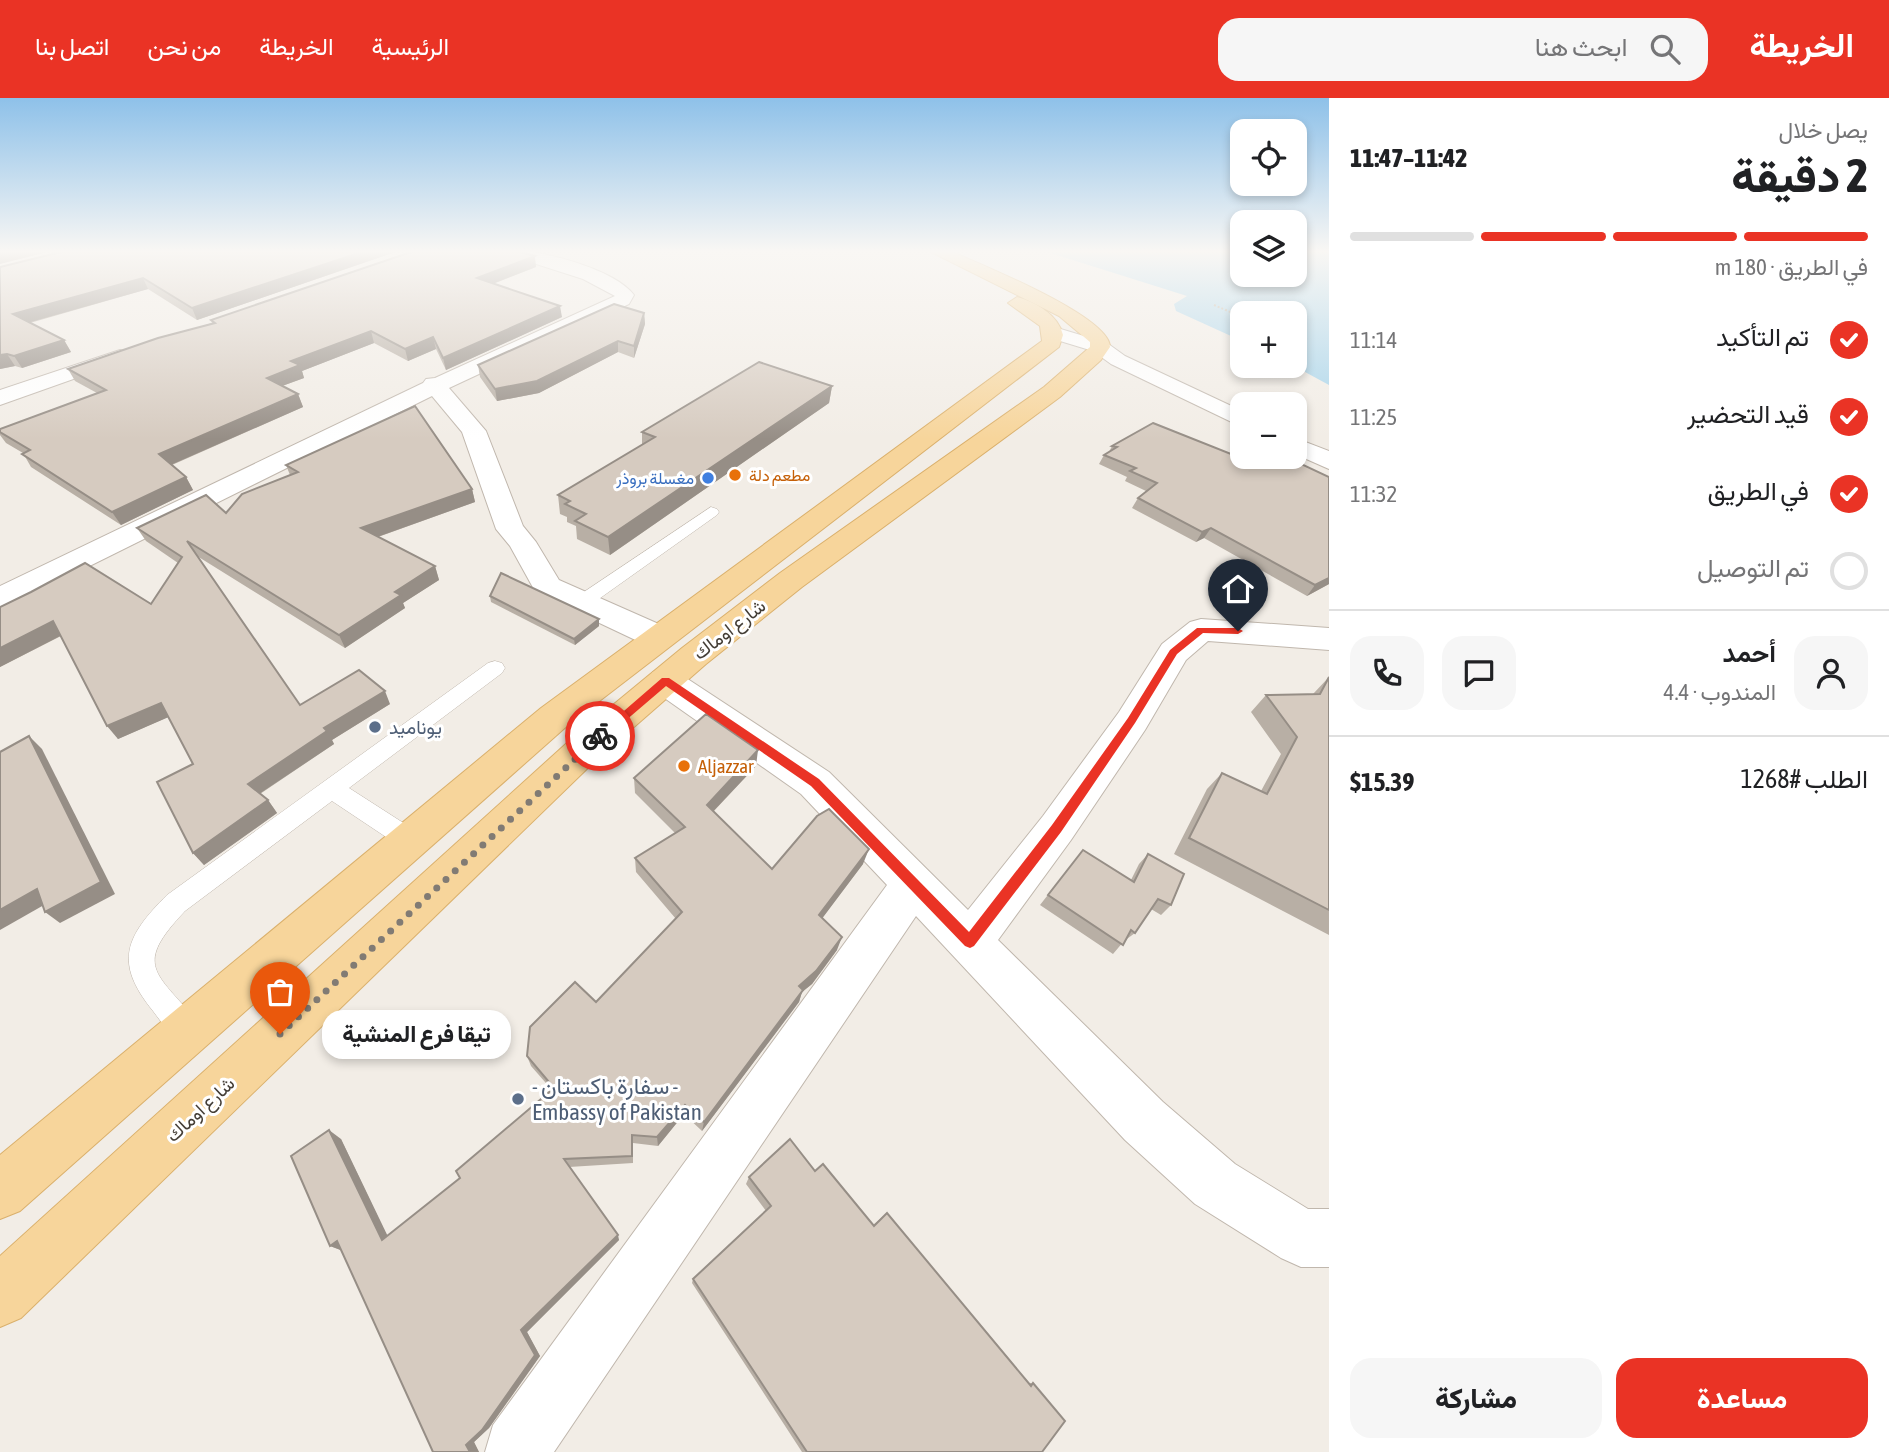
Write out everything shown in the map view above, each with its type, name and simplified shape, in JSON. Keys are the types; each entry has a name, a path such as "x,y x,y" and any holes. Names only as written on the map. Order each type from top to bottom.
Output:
{"main road":[{"path":"1035,313 1052,326 1053,338"},
{"path":"1067,313 1100,340 1100,347"},
{"name":"شارع اوماك","path":"0,1191 554,717 1053,338"},
{"name":"شارع اوماك","path":"0,1297 580,752 791,580 1052,392 1094,356 1100,347"}],"street":[{"path":"0,598 358,425 434,384 592,313"},
{"path":"1053,338 1100,347 1118,360 1230,414"},
{"path":"0,398 145,347"},
{"path":"434,384 474,431 510,529 527,550 547,586 657,637"},
{"path":"1307,451 1329,461"},
{"path":"970,942 1064,817 1132,720 1174,652 1200,630 1329,639"},
{"path":"665,681 815,783 1144,1121 1215,1184 1301,1238 1329,1238"},
{"path":"517,1449 913,884"}],"lane":[{"path":"583,602 711,512"},
{"path":"187,1031 140,971 140,947 153,924 176,902 495,668"},
{"path":"331,789 410,840"}],"water":[{"path":"1181,313 1230,313 1230,336"},
{"path":"1307,313 1329,313 1329,385 1307,373"}],"building":[{"path":"0,313 16,313 13,314 64,340 14,356 0,355"},
{"path":"231,313 544,313 443,358 433,337 405,349 371,331 291,361 300,365 267,378 298,394 159,454 186,477 112,512 22,454 30,450 0,432 0,429 106,390 68,369 158,338 215,323 211,320"},
{"path":"594,313 644,313 634,346 618,341 537,381 495,389 478,365"},
{"path":"759,362 832,386 608,537 575,521 586,514 565,504 570,501 558,495 655,437 642,432"},
{"path":"415,406 472,489 361,528 435,566 395,592 401,595 339,635 187,541 300,705 359,670 385,691 324,728 327,731 248,784 268,800 193,853 157,782 193,764 161,703 107,726 53,621 0,648 0,607 85,563 151,604 182,557 137,528 206,495 226,513 242,494 298,472 286,465"},
{"path":"1153,423 1230,454 1230,469 1307,469 1307,467 1329,477 1329,578 1315,585 1211,528 1202,532 1138,498 1157,483 1130,471 1136,468 1104,455 1117,447 1112,446"},
{"path":"501,573 599,619 574,639 490,596"},
{"path":"1329,677 1329,910 1189,838 1222,773 1267,794 1297,737 1266,695 1320,694"},
{"path":"706,714 758,750 707,805 772,869 817,816 829,809 869,849 819,915 842,937 816,971 799,986 803,990 704,1122 685,1105 657,1137 632,1135 632,1156 564,1159 618,1235 521,1330 535,1355 482,1430 466,1445 470,1452 433,1452 337,1241 330,1246 291,1156 329,1130 382,1240 460,1178 456,1171 554,1088 527,1056 530,1027 575,982 596,1002 682,912 635,858 685,827 634,778"},
{"path":"29,736 101,882 45,912 37,889 0,910 0,752"},
{"path":"1083,850 1134,882 1148,854 1184,874 1171,905 1158,899 1135,933 1131,930 1123,945 1048,895"},
{"path":"790,1139 815,1171 823,1164 874,1226 887,1213 1031,1386 1033,1383 1065,1421 1042,1452 807,1452 693,1279 771,1206 749,1177"}],"way so far":[{"path":"280,1034 600,736"}],"place":[{"name":"مطعم دلة","path":"735,475"},
{"name":"مغسلة بروذر","path":"708,478"},
{"name":"يوناميد","path":"375,727"},
{"name":"Aljazzar","path":"684,766"},
{"name":"تيقا فرع المنشية","path":"280,1034"},
{"name":"- سفارة باكستان - Embassy of Pakistan","path":"518,1099"}],"route":[{"path":"600,736 665,681 815,783 970,942 1056,828 1132,720 1174,652 1200,630 1238,631"}]}
